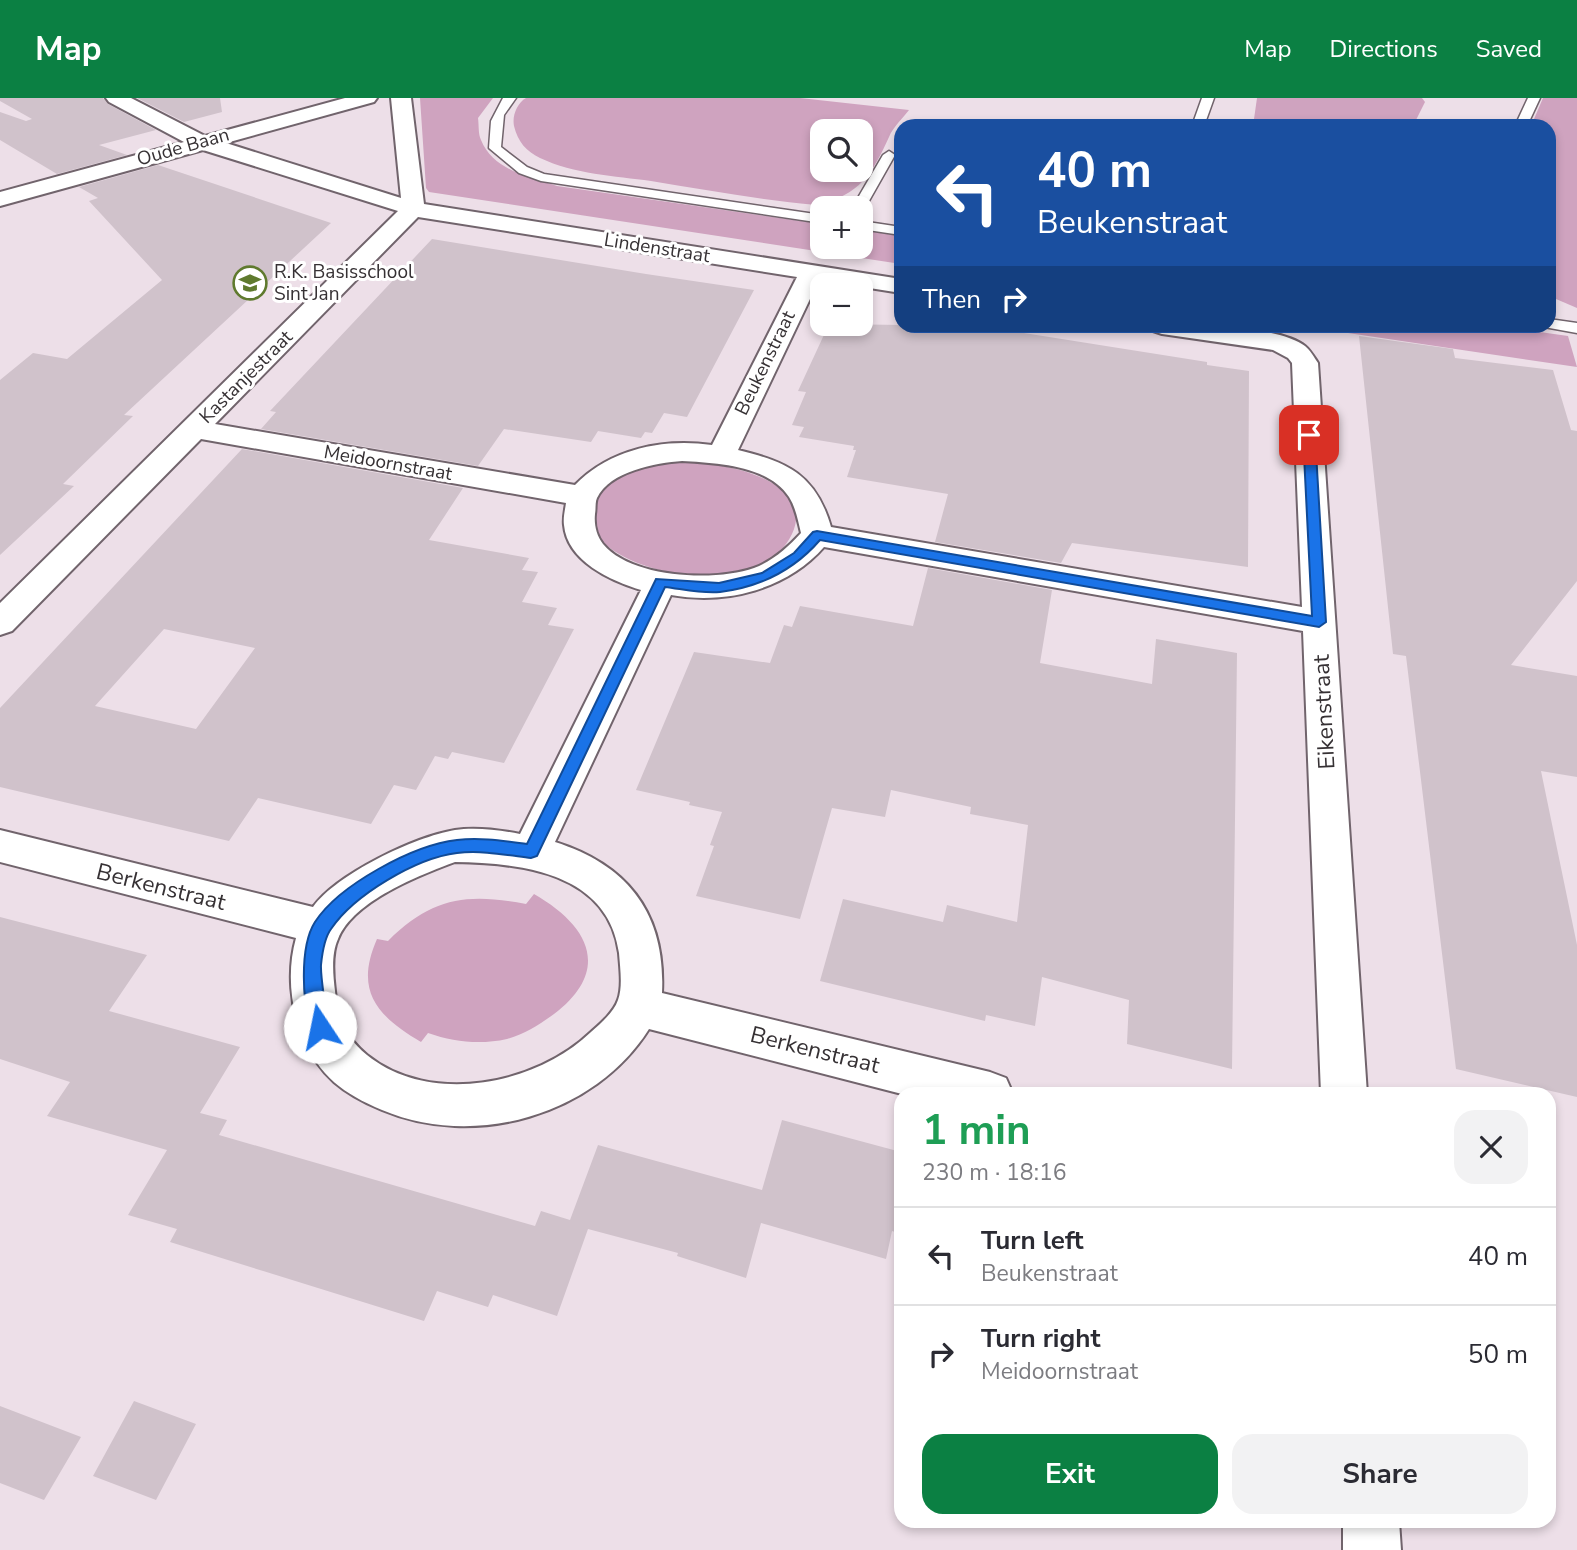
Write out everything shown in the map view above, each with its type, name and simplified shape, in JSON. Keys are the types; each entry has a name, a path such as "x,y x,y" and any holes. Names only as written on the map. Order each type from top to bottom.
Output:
{"street":[{"name":"Lindenstraat","path":"117,98 200,142 412,209 894,285"},
{"name":"Oude Baan","path":"0,199 367,98"},
{"path":"401,98 412,209"},
{"name":"Kastanjestraat","path":"0,623 412,209"},
{"name":"Beukenstraat","path":"722,454 810,272"},
{"name":"Eikenstraat","path":"1211,333 1280,343 1297,352 1305,363 1344,1087"},
{"name":"Meidoornstraat","path":"194,429 582,496"},
{"path":"677,451 722,454 769,468 793,483 810,509 817,535 799,556 766,576 719,587 661,582 616,572 585,546 576,514 582,496 594,481 632,460 677,451"},
{"path":"817,535 1319,622"},
{"path":"531,851 661,582"},
{"name":"Berkenstraat","path":"0,846 321,927"},
{"path":"455,846 487,846 531,851 584,869 609,889 633,922 641,959 639,1007 609,1046 574,1075 535,1094 490,1106 438,1106 397,1096 362,1079 339,1059 320,1027 313,999 313,964 321,927 345,902 372,882 407,862 455,846"},
{"name":"Berkenstraat","path":"639,1007 962,1087"},
{"path":"1371,1528 1372,1550"}],"lane":[{"path":"510,98 499,113 494,130 495,148 523,170 578,184 810,217"},
{"path":"1200,119 1208,98"},
{"path":"1524,119 1534,98"},
{"path":"865,196 890,155"},
{"path":"873,227 894,230"},
{"path":"1556,325 1577,328"}],"shaded area":[{"path":"420,98 493,98 478,118 481,140 494,159 513,171 557,186 810,222 810,250 429,192 426,188"},
{"path":"526,98 800,98 909,110 902,119 894,119 894,129 873,168 873,119 810,119 810,182 862,182 842,196 810,196 810,204 754,198 567,168 540,158 523,145 514,126 516,110"},
{"path":"1257,98 1422,98 1425,102 1416,119 1254,119"},
{"path":"1543,98 1577,98 1577,308 1556,299 1556,119 1534,119"},
{"path":"873,232 894,235 894,263 868,259 873,259"},
{"path":"1348,333 1547,333 1568,336 1577,367"},
{"path":"675,462 711,464 734,469 756,475 776,485 790,498 796,514 792,534 778,553 757,566 731,573 703,575 675,573 648,566 624,557 602,542 594,521 595,506 600,494 621,477 648,467"},
{"path":"534,894 568,920 580,934 586,949 588,964 583,981 572,997 554,1014 532,1029 507,1039 467,1042 428,1033 421,1042 382,1012 369,988 370,957 377,939 388,941 420,915 451,902 486,899 526,904"}],"building":[{"path":"0,98 103,98 108,104 156,130 99,145 127,155 57,174 0,140 0,112 26,121 32,119 0,101"},
{"path":"137,98 220,98 222,112 184,122"},
{"path":"158,165 331,223 124,415 133,416 63,484 74,486 0,555 0,380 33,353 67,359 162,280 89,201 98,198 79,187"},
{"path":"432,239 754,290 687,417 664,413 652,433 645,432 641,438 598,431 591,442 504,429 478,466 261,429 276,412 270,411"},
{"path":"873,325 894,325 894,333 1023,333 1249,371 1248,567 1072,543 1061,563 935,542 948,494 847,477 856,450 853,450 854,446 799,437 804,427 792,425 806,392 798,391 823,336 873,336"},
{"path":"1359,336 1453,349 1455,358 1553,370 1571,430 1577,431 1577,581 1511,665 1577,676 1577,777 1541,771 1577,945 1577,1097 1556,1092 1556,1087 1534,1087 1456,1069 1406,656 1393,654"},
{"path":"242,449 463,488 429,540 529,558 522,570 538,572 522,602 557,608 548,625 574,629 504,763 452,752 448,759 435,756 416,790 394,785 371,824 258,798 229,841 0,787 0,708","holes":["164,629 255,648 196,729 95,706"]},
{"path":"928,568 1052,590 1040,663 1152,684 1156,639 1237,653 1232,1069 1127,1044 1129,1000 1042,977 1035,1026 986,1015 985,1021 820,981 843,899 943,922 947,905 1017,922 1028,825 970,814 971,807 891,790 885,817 832,808 800,919 696,896 714,846 710,845 722,812 636,790 694,652 770,663 784,625 792,627 800,606 913,626"},
{"path":"0,917 147,955 109,1011 240,1047 200,1113 227,1120 219,1135 535,1226 541,1211 570,1220 598,1145 762,1190 782,1120 894,1150 894,1232 892,1231 886,1259 761,1223 746,1278 677,1256 678,1253 588,1229 557,1316 493,1295 488,1307 437,1291 424,1321 170,1242 177,1229 128,1215 167,1150 47,1116 70,1082 0,1059"},
{"path":"134,1401 196,1424 156,1500 93,1476"},
{"path":"0,1406 81,1437 44,1500 0,1483"}],"place":[{"name":"R.K. Basisschool Sint Jan","path":"250,283"}],"route":[{"path":"320,1027 313,999 313,964 321,927 345,902 372,882 407,862 455,846 487,846 531,851 661,582 719,587 766,576 799,556 817,535 1319,622 1309,435"}]}
